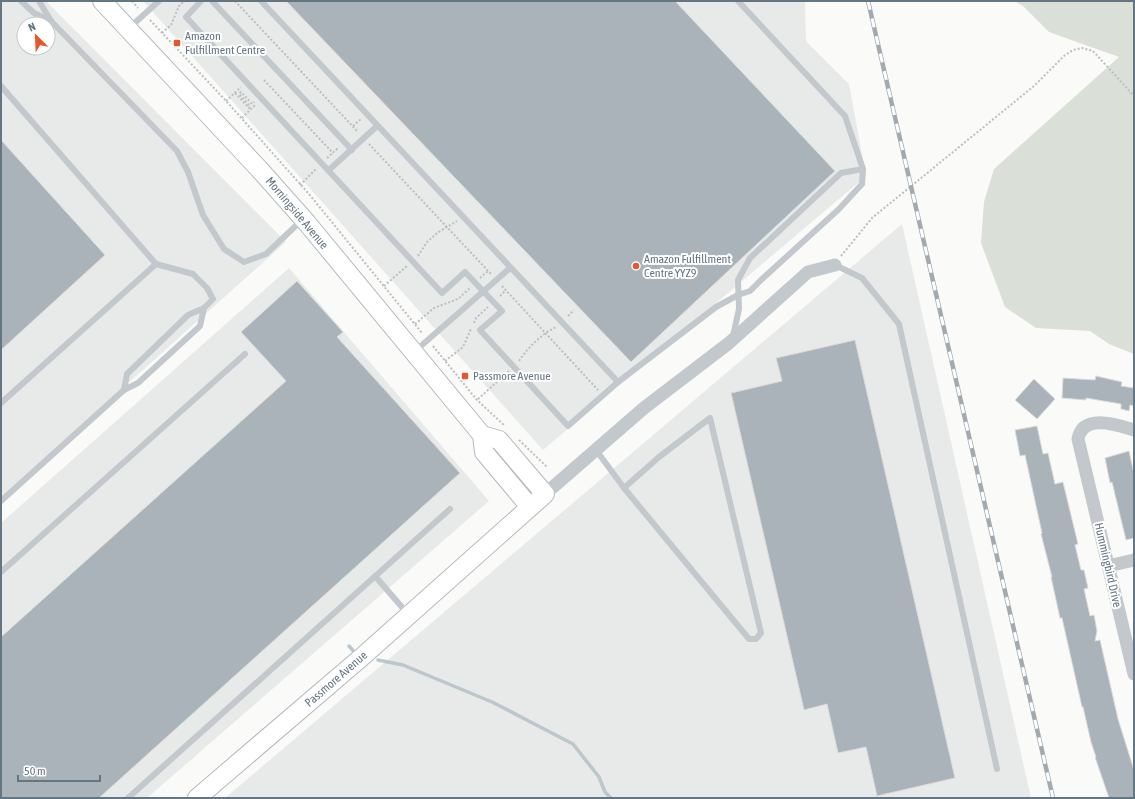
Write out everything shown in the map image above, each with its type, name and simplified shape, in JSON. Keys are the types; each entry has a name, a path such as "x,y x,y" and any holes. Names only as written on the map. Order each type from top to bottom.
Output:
{"main road":[{"name":"Morningside Avenue","path":"102,1 260,170 303,219 482,435 484,452 530,507"},
{"name":"Morningside Avenue","path":"482,435 499,440 545,494"},
{"name":"Passmore Avenue","path":"197,798 409,615 545,494"}],"street":[{"name":"Passmore Avenue","path":"545,494 644,408 732,339 808,272 835,265"},
{"name":"Hummingbird Drive","path":"1134,430 1105,422 1093,423 1084,427 1080,431 1078,439 1134,674"},
{"path":"1108,566 1134,560"}],"lane":[{"path":"21,1 34,13 40,16"},
{"path":"39,1 48,16"},
{"path":"128,29 159,1"},
{"path":"201,1 186,17 442,293 465,272 502,311 480,330 568,426 618,382 716,307 738,295 750,291 839,209 862,184 863,169 845,116 738,1"},
{"path":"212,1 352,150"},
{"path":"260,1 618,382"},
{"path":"56,26 177,151 188,172 203,215 224,249 244,262 266,254 303,219"},
{"path":"1,86 156,264 193,274 207,288 213,299 204,308 188,314 127,374 124,390"},
{"path":"329,170 377,126"},
{"path":"732,339 739,309 738,280 750,258 841,173 863,169"},
{"path":"1,403 156,264"},
{"path":"835,265 862,278 898,324 997,769"},
{"path":"413,353 510,268"},
{"path":"1,501 124,390 138,383 200,326 204,308"},
{"path":"1,572 245,354"},
{"path":"596,450 624,488 749,639 756,640 761,633 710,418 659,456 624,488"},
{"path":"128,798 450,508"},
{"path":"375,576 409,615"}],"path":[{"path":"132,1 242,118 309,194 478,400 510,431"},
{"path":"134,4 137,1"},
{"path":"162,33 171,25 179,6 184,1"},
{"path":"235,1 603,395"},
{"path":"835,265 872,218 1034,86 1064,56 1073,50 1082,48 1093,51 1134,96"},
{"path":"264,80 333,153"},
{"path":"226,101 239,89"},
{"path":"235,93 249,108 250,106 239,94 241,92 252,104 260,96"},
{"path":"242,118 254,106"},
{"path":"353,126 366,114"},
{"path":"384,286 418,257 427,242 463,217"},
{"path":"415,324 434,308 458,298 488,271"},
{"path":"478,400 514,367 527,349 538,338 555,329 574,310"},
{"path":"515,436 547,467"}],"shaded area":[{"path":"1,1 46,1 286,242 1,497"},
{"path":"143,1 805,1 806,41 849,84 866,176 543,450"},
{"path":"1015,1 1134,1 1134,354 1109,344 1090,331 1036,328 1005,307 981,243 984,202 994,169 1119,57 1049,32 1023,6"},
{"path":"902,224 1031,798 225,798"},
{"path":"289,268 489,501 147,798 1,798 1,523"}],"building":[{"name":"Amazon Fulfillment Centre YYZ9","path":"286,1 675,1 835,171 631,362"},
{"path":"1,140 105,255 1,350"},
{"path":"297,281 343,332 337,337 460,473 99,798 1,798 1,637 286,381 241,332"},
{"path":"855,340 955,778 877,796 866,747 838,753 827,704 804,710 731,393 782,381 776,358"},
{"path":"1096,376 1122,382 1121,386 1134,388 1134,406 1130,405 1129,411 1121,409 1121,404 1086,398 1086,400 1062,398 1063,378 1095,380"},
{"path":"1034,379 1055,399 1037,419 1015,400"},
{"path":"1037,426 1043,454 1048,453 1055,484 1063,482 1078,544 1075,545 1081,570 1084,570 1088,588 1084,589 1090,616 1094,615 1097,631 1095,641 1100,640 1118,719 1134,770 1134,798 1109,798 1091,742 1062,618 1060,618 1025,455 1020,456 1015,430"},
{"path":"1129,451 1134,474 1134,538 1126,540 1112,482 1110,483 1105,458"}],"waterway":[{"path":"349,646 356,654"},
{"path":"378,660 403,665 492,702 573,744 599,777 605,792 611,798"}],"railway":[{"path":"868,1 1053,798"}],"place":[{"name":"Amazon Fulfillment Centre","path":"177,43"},
{"name":"Amazon Fulfillment Centre YYZ9","path":"636,266"},
{"name":"Passmore Avenue","path":"465,376"}]}
